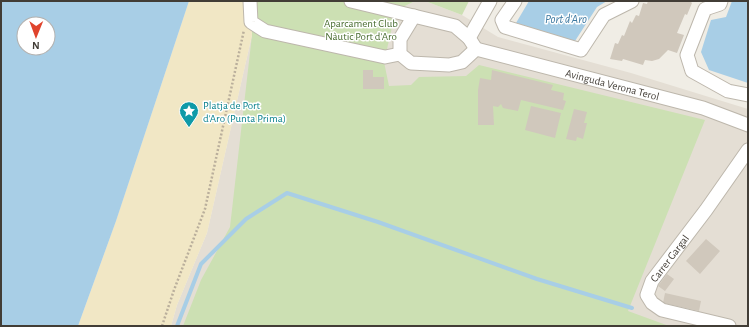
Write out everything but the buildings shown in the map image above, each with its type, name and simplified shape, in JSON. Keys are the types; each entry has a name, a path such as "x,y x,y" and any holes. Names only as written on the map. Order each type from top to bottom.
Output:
{"street":[{"path":"250,1 251,22 265,31 385,57 400,54"},
{"path":"351,1 455,26 469,38 476,49 462,62 449,65 411,63 400,54"},
{"path":"469,38 490,1"},
{"path":"515,1 502,20 505,27 581,50 604,15 632,1"},
{"path":"721,1 720,4 706,9 687,55 692,71 728,92 748,95"},
{"path":"400,54 400,39 414,16"},
{"name":"Avinguda Verona Terol","path":"476,49 703,108 748,126"},
{"name":"Carrer Gargal","path":"729,326 662,310 652,303 647,295 652,281 706,210 748,150"}],"path":[{"path":"162,326 205,209 245,27"}],"shaded area":[{"path":"415,1 425,1 462,15 498,37 631,73 748,109 748,326 171,326 177,305 207,233 252,35 383,62 393,23 403,7"}],"green space":[{"path":"250,1 415,1 403,7 393,23 384,62 389,86 411,85 419,77 466,76 479,65 705,120 628,311 669,326 183,326 201,280 230,227 252,35"},
{"name":"Aparcament Club Nàutic Port d'Aro","path":"425,1 469,1 462,15"}],"sand":[{"name":"Platja de Port d'Aro (Punta Prima)","path":"189,1 250,1 252,35 207,233 177,305 171,326 78,326 116,221"}],"water":[{"path":"1,1 189,1 116,221 78,326 1,326"},
{"name":"Port d'Aro","path":"529,1 607,1 597,7 575,41 516,23"},
{"path":"732,1 748,1 748,83 709,70 701,52 711,20 726,17"}],"waterway":[{"path":"177,326 201,264 246,219 287,193 378,222 537,279 632,308"}],"place":[{"name":"Platja de Port d'Aro (Punta Prima)","path":"189,128"}]}
